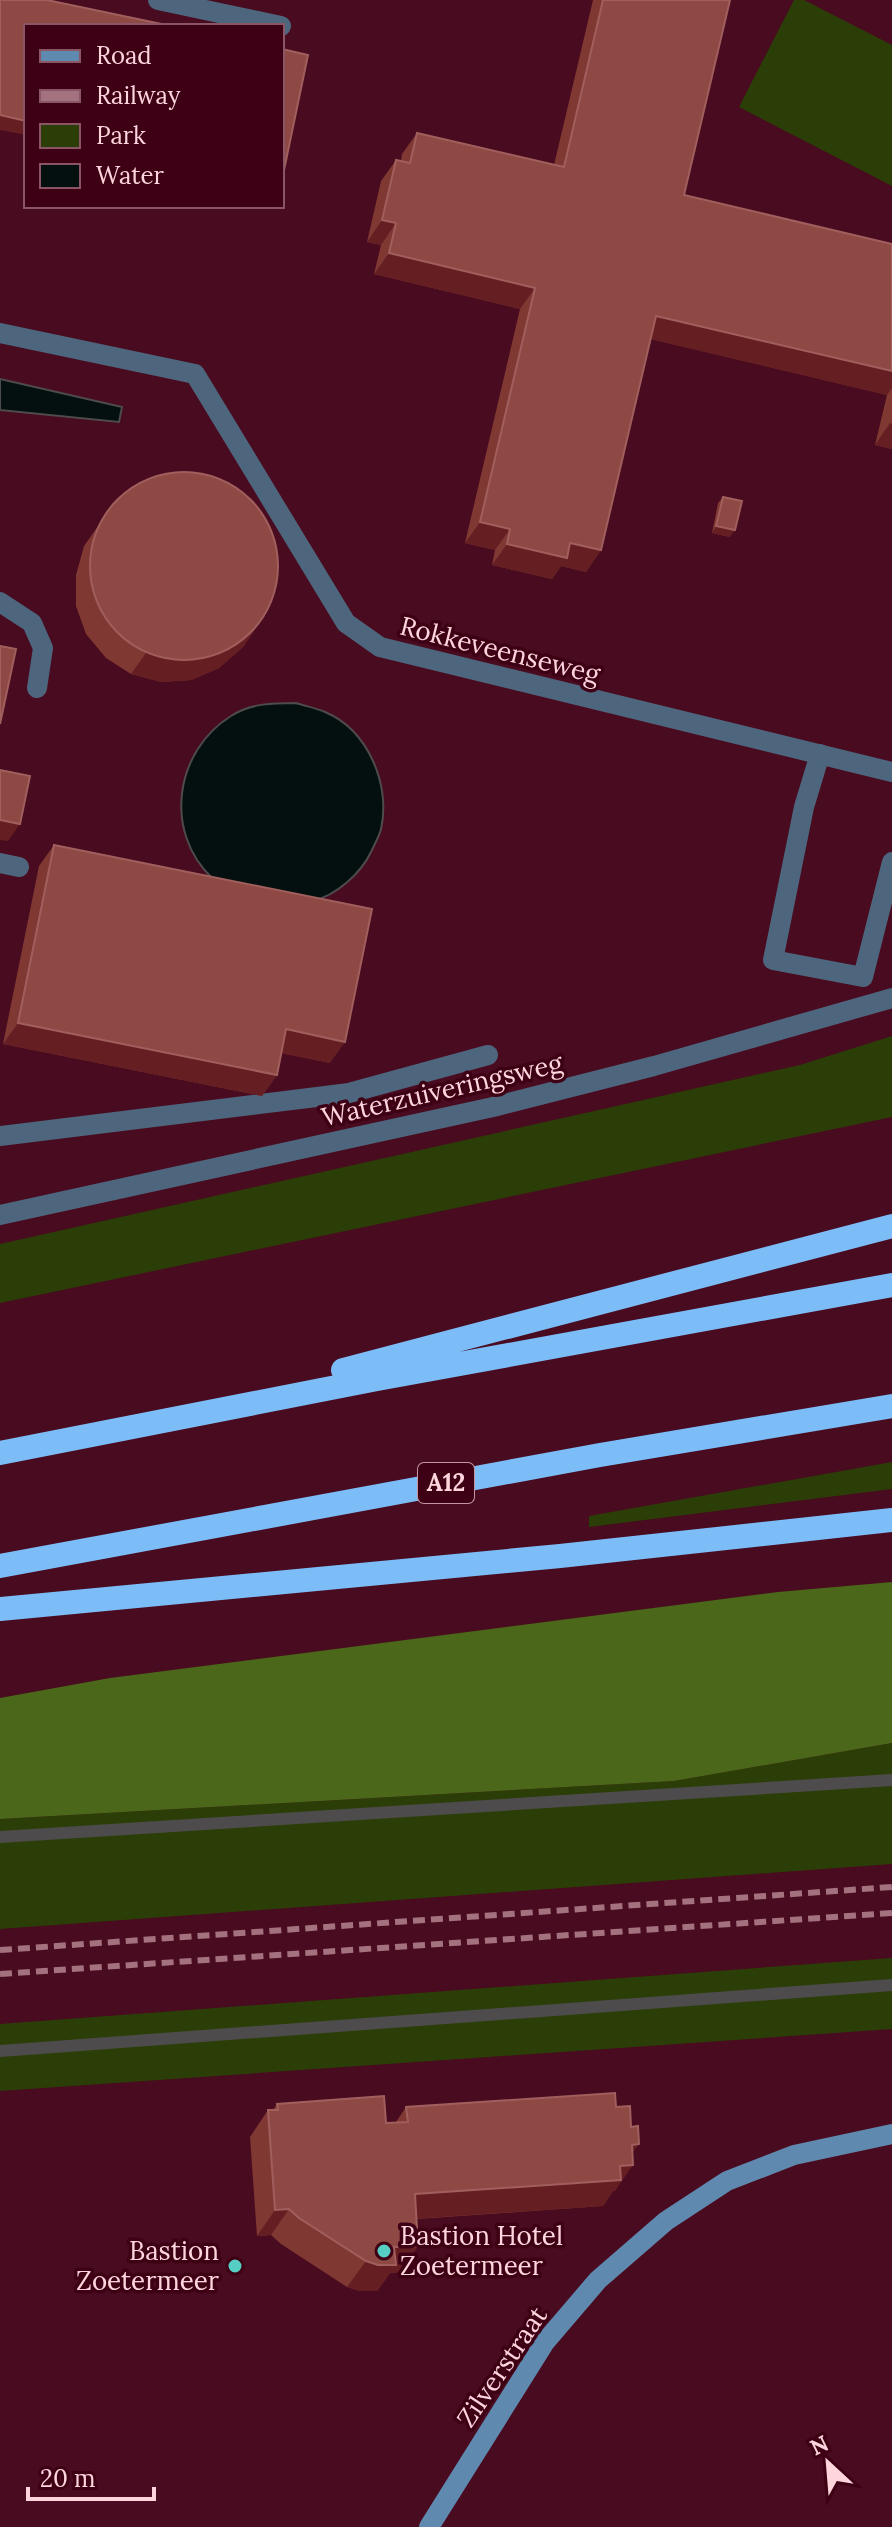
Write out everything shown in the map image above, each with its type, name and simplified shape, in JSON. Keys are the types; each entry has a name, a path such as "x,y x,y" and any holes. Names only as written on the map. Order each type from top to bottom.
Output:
{"highway":[{"path":"124,1428 892,1226"},
{"path":"0,1453 471,1361 892,1285"},
{"name":"A12","path":"0,1566 584,1458 892,1406"},
{"path":"0,1609 560,1556 892,1520"}],"street":[{"path":"158,0 273,24"},
{"name":"Rokkeveenseweg","path":"0,333 195,374 346,623 380,647 892,772"},
{"path":"0,602 32,623 43,648 37,688"},
{"path":"820,754 804,807 773,960 863,977 892,862"},
{"name":"Waterzuiveringsweg","path":"0,1215 493,1107 668,1062 892,998"},
{"path":"0,1136 349,1093 488,1055"},
{"name":"Zilverstraat","path":"429,2527 545,2342 598,2280 666,2221 727,2181 794,2155 892,2134"}],"green space":[{"path":"794,0 804,0 892,45 892,186 739,107"},
{"path":"892,1036 892,1117 0,1303 0,1244 800,1065"},
{"path":"892,1462 892,1489 589,1527 589,1516"},
{"path":"892,1582 892,1743 674,1781 0,1819 0,1698 110,1678 778,1592"},
{"path":"892,1743 892,1864 0,1929 0,1819 674,1781"},
{"path":"892,1958 892,2029 0,2091 0,2024"}],"water":[{"path":"0,379 122,407 119,422 0,410"},
{"path":"296,703 325,712 353,732 373,761 383,795 381,829 367,860 339,889 307,901 216,881 196,859 186,838 182,815 182,792 187,770 212,731 246,708"}],"building":[{"path":"0,0 47,0 161,24 24,24 24,121 0,115"},
{"path":"603,0 730,0 684,195 892,244 892,371 656,316 601,550 570,543 567,558 507,544 510,529 480,522 535,288 389,253 396,223 382,220 396,160 410,163 417,133 564,167"},
{"path":"284,49 308,55 284,170"},
{"path":"184,472 220,479 250,500 271,530 278,566 271,602 250,632 220,653 184,660 148,653 118,632 97,602 90,566 97,530 118,500 148,479"},
{"path":"723,497 742,501 735,530 716,526"},
{"path":"0,646 16,649 0,724"},
{"path":"0,770 30,776 20,824 0,820"},
{"path":"54,845 372,909 345,1042 286,1029 277,1075 18,1023"},
{"path":"615,2093 616,2107 630,2106 631,2127 638,2126 639,2144 632,2145 633,2165 620,2166 621,2180 415,2194 418,2246 394,2247 396,2265 366,2261 289,2209 275,2210 268,2110 278,2110 277,2104 384,2096 386,2123 408,2122 406,2107"}],"waterway":[{"path":"0,1837 892,1780"},
{"path":"0,2051 892,1985"}],"railway":[{"path":"0,1950 892,1887"},
{"path":"0,1974 892,1913"}],"place":[{"name":"Bastion Hotel Zoetermeer","path":"384,2251"},
{"name":"Bastion Zoetermeer","path":"235,2266"}]}
